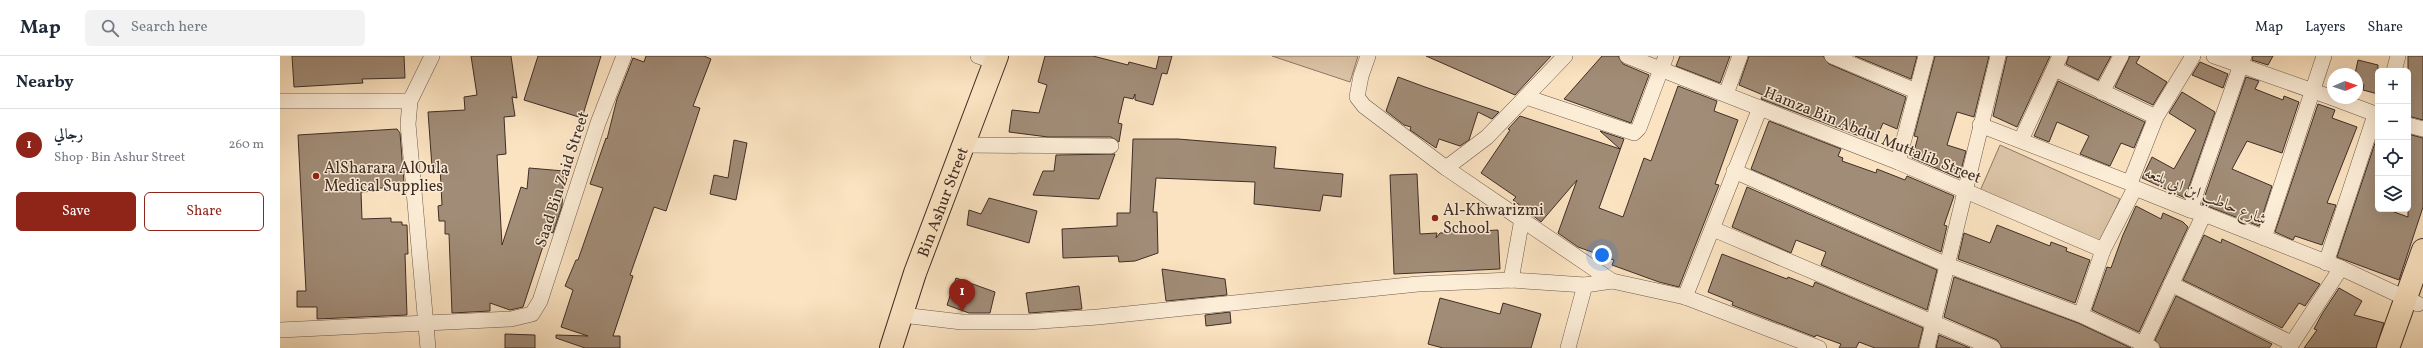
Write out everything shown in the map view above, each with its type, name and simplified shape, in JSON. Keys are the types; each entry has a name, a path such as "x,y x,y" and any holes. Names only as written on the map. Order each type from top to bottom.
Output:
{"main road":[{"name":"Bin Ashur Street","path":"891,348 962,145 990,58"},
{"path":"2403,348 2415,297 2423,250"},
{"path":"2388,348 2415,297"}],"street":[{"path":"428,348 427,323 408,124 410,101 432,56"},
{"name":"Saad Bin Zaid Street","path":"427,323 511,319 532,314 540,301 598,123 624,56"},
{"path":"1368,56 1361,76 1357,97 1364,106 1446,168 1612,281"},
{"path":"1446,168 1486,137 1565,56"},
{"name":"Hamza Bin Abdul Muttalib Street","path":"1628,56 1664,62 1726,94 1965,189 2103,250"},
{"path":"1726,94 1740,56"},
{"path":"1832,56 1865,62 1916,91"},
{"path":"1898,162 1926,56"},
{"path":"1927,348 1998,56"},
{"path":"2102,92 2121,56"},
{"path":"2082,315 2103,250 2132,185 2156,117 2193,56"},
{"path":"2214,56 2243,60 2327,96"},
{"path":"2264,238 2324,56"},
{"path":"2395,68 2398,56"},
{"path":"1734,171 1947,265 2082,315 2148,346 2197,212 2243,60"},
{"path":"1526,97 1634,133 1638,128 1664,62"},
{"path":"2021,140 2057,63 2102,92 2156,117"},
{"path":"280,101 410,101"},
{"path":"2348,104 2375,115"},
{"path":"1685,297 1760,108"},
{"path":"2326,263 2375,118"},
{"name":"شارع حاطب ابن ابي بلتعه","path":"1980,125 2415,297"},
{"path":"2411,125 2423,129"},
{"path":"962,145 1111,146"},
{"path":"1511,280 1522,219"},
{"path":"1713,229 1933,324 1994,348"},
{"path":"2171,284 2290,345 2342,268"},
{"path":"902,315 962,322 1027,322 1098,317 1418,284 1511,280 1585,285 1612,281 1685,297 1816,347"},
{"path":"1568,348 1585,285"},
{"path":"280,330 427,323"}],"shaded area":[{"path":"1272,56 1358,56 1350,82"},
{"path":"2000,145 2120,199 2099,245 1980,191"}],"building":[{"path":"292,56 404,56 405,78 362,79 363,83 294,87"},
{"path":"471,56 511,56 517,98 512,97 515,116 504,117 506,154 497,155 502,245 521,187 527,189 529,168 564,171 562,206 553,233 548,231 523,307 510,310 490,303 490,311 452,313 449,234 445,234 445,221 439,221 438,206 442,205 440,167 432,167 428,112 465,110 464,97 477,95"},
{"path":"538,56 601,56 582,118 524,100"},
{"path":"646,56 704,56 711,59 693,106 700,108 666,211 654,207 630,275 633,276 613,336 620,336 620,348 585,348 556,338 556,335 588,336 561,327 573,290 565,286 576,260 578,260 603,188 590,184 606,138 607,139 617,99 633,58 644,62"},
{"path":"1045,56 1093,56 1128,65 1129,62 1156,69 1159,56 1172,56 1167,74 1162,73 1153,105 1135,100 1135,94 1133,99 1124,97 1118,123 1122,124 1119,142 1111,137 1048,137 1009,132 1012,110 1039,113 1047,85 1038,82"},
{"path":"1426,56 1551,56 1515,95"},
{"path":"1602,56 1618,56 1623,64 1649,75 1631,123 1564,99"},
{"path":"1680,56 1730,56 1720,83 1676,66"},
{"path":"1749,56 1823,56 1829,64 1906,97 1897,129 1883,123 1875,142 1761,99 1763,95 1739,85"},
{"path":"1855,56 1917,56 1911,79"},
{"path":"1935,56 1989,56 1974,117 1957,112 1947,145 1966,151 1959,178 1912,158 1918,137 1914,136"},
{"path":"2007,56 2050,56 2017,127 1993,116"},
{"path":"2069,56 2111,56 2098,80 2066,64"},
{"path":"2130,56 2140,56 2136,63 2167,82 2153,105 2115,87"},
{"path":"2253,56 2273,56 2268,65 2252,60"},
{"path":"2408,56 2423,56 2423,120 2411,117 2411,68 2408,68"},
{"path":"2358,60 2378,65 2378,68 2375,68 2375,93 2363,90 2363,68 2356,68"},
{"path":"2200,62 2228,74 2223,88 2192,75"},
{"path":"1398,77 1499,112 1492,119 1478,112 1469,140 1460,146 1439,139 1436,148 1410,130 1411,127 1404,125 1386,111"},
{"path":"2246,77 2259,81 2255,89 2283,100 2284,96 2299,102 2282,153 2247,141 2232,169 2272,186 2259,226 2202,204"},
{"path":"2058,81 2145,122 2134,148 2121,143 2110,166 2080,154 2089,136 2057,122 2049,142 2034,136"},
{"path":"1678,86 1717,101 1714,111 1738,120 1715,184 1719,185 1679,287 1659,282 1612,265 1614,260 1578,247 1558,233 1577,180 1541,222 1513,200 1516,197 1481,173 1510,130 1508,129 1520,116 1620,149 1600,131 1624,139 1599,208 1623,217 1644,158 1651,161"},
{"path":"2182,92 2215,112 2185,198 2142,178 2152,157 2174,169 2196,130 2169,113"},
{"path":"2318,104 2335,110 2332,118 2357,127 2327,203 2336,205 2322,245 2295,236 2293,240 2275,232"},
{"path":"1769,121 1841,149 1838,156 1843,158 1842,161 1876,173 1877,169 1905,180 1907,176 1954,196 1944,225 1947,226 1941,252 1751,169"},
{"path":"397,129 400,133 404,183 399,188 375,188 375,191 361,192 362,219 391,218 391,222 402,222 402,225 407,225 408,254 405,254 407,315 317,319 317,307 297,307 297,291 306,291 298,135"},
{"path":"2411,135 2423,138 2423,207 2399,280 2337,257 2375,143 2375,212 2394,212 2408,217 2408,212 2411,212"},
{"path":"1133,139 1178,139 1276,147 1274,168 1343,174 1341,197 1323,195 1320,211 1254,204 1255,182 1156,178 1153,212 1157,212 1158,253 1135,261 1119,262 1118,256 1063,258 1062,229 1117,226 1117,213 1130,213"},
{"path":"734,140 747,143 736,200 710,194 714,175 728,178"},
{"path":"1115,154 1099,199 1033,195 1043,171 1054,171 1056,155"},
{"path":"1417,174 1420,234 1437,233 1436,238 1440,233 1498,230 1500,269 1394,274 1390,175"},
{"path":"1747,187 1937,270 1927,310 1821,265 1826,252 1796,240 1791,253 1732,227"},
{"path":"989,198 1037,211 1029,243 967,225 969,210 981,214"},
{"path":"2136,206 2161,219 2163,213 2183,222 2188,227 2139,332 2092,310 2107,267 2111,268 2123,235"},
{"path":"1997,225 2050,246 2051,242 2067,248 2066,251 2090,260 2075,303 1958,259 1964,233 1990,243"},
{"path":"2204,235 2221,243 2222,239 2320,284 2305,306 2299,303 2282,328 2183,280"},
{"path":"1722,254 1787,279 1788,277 1813,287 1815,282 1923,328 1918,348 1875,348 1859,342 1856,348 1839,348 1841,344 1816,335 1815,337 1732,305 1733,302 1708,292"},
{"path":"1162,269 1225,279 1227,295 1166,301"},
{"path":"1954,277 2078,323 2131,348 2002,348 1997,340 1944,317"},
{"path":"956,278 995,292 990,313 969,313 947,305"},
{"path":"1079,286 1082,309 1029,313 1026,293"},
{"path":"2339,288 2362,301 2354,315 2384,323 2376,348 2304,348 2317,330 2314,329"},
{"path":"2176,296 2272,344 2269,348 2161,348 2155,340"},
{"path":"1440,298 1500,314 1503,303 1541,314 1531,348 1443,348 1428,344"},
{"path":"1230,312 1231,323 1206,326 1205,315"},
{"path":"505,334 535,335 535,348 505,348"},
{"path":"1939,335 1970,348 1936,348"}],"place":[{"name":"AlSharara AlOula Medical Supplies","path":"316,176"},
{"name":"Al-Khwarizmi School","path":"1435,218"},
{"name":"رجالي","path":"962,312"}]}
